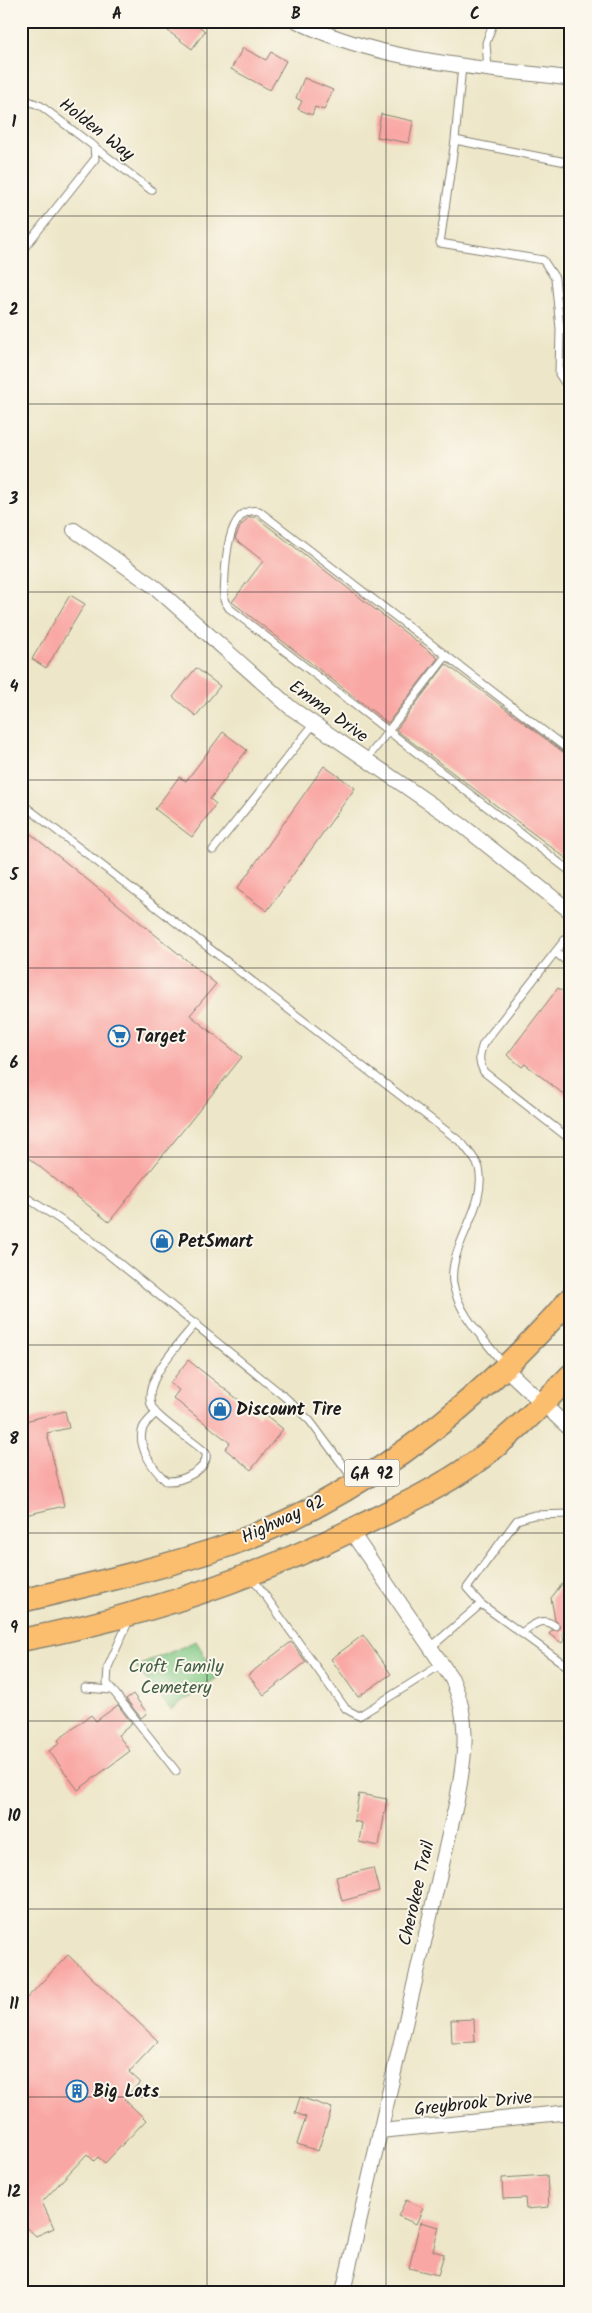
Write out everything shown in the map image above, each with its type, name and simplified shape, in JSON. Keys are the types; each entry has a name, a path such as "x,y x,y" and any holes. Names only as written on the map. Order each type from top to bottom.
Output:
{"main road":[{"name":"Highway 92","path":"21,1601 129,1577 230,1544 281,1522 356,1482 407,1450 444,1423 506,1368 571,1298"},
{"name":"GA 92","path":"21,1640 132,1614 251,1575 394,1510 472,1464 542,1404 571,1375"}],"street":[{"path":"297,21 323,34 369,48 462,66 571,79"},
{"name":"Emma Drive","path":"74,530 156,588 274,694 314,725 463,826 571,912"},
{"path":"506,1368 571,1430"},
{"name":"Cherokee Trail","path":"343,2292 462,1772 466,1745 465,1720 461,1698 452,1679 350,1530"},
{"name":"Greybrook Drive","path":"380,2131 571,2112"}],"lane":[{"path":"488,69 486,44 494,21"},
{"path":"462,66 455,140 440,243 543,260 555,278 560,328 559,374 571,392"},
{"name":"Holden Way","path":"21,98 42,106 151,190"},
{"path":"455,140 571,163"},
{"path":"21,252 95,159 94,146"},
{"path":"571,752 260,511 252,510 243,514 229,536 224,600 229,608 571,872"},
{"path":"366,760 446,656"},
{"path":"213,850 314,725"},
{"path":"21,803 462,1143 479,1168 479,1195 456,1260 453,1282 462,1309 506,1368"},
{"path":"571,932 483,1044 479,1063 484,1072 571,1140"},
{"path":"555,952 571,965"},
{"path":"21,1194 88,1238 196,1323 286,1398 310,1421 356,1482"},
{"path":"156,1413 143,1427 141,1440 145,1452 166,1481 173,1482 192,1474 203,1466 207,1459 206,1453 156,1413 149,1398 152,1379 196,1323"},
{"path":"571,1514 534,1515 517,1520 467,1588 481,1604 571,1669"},
{"path":"251,1575 346,1709 359,1716 442,1664"},
{"path":"430,1648 481,1604"},
{"path":"132,1614 108,1667 107,1683 176,1771"},
{"path":"521,1633 538,1621 548,1621 555,1626"},
{"path":"85,1688 112,1690"}],"green space":[{"name":"Croft Family Cemetery","path":"196,1641 218,1677 171,1710 136,1667"}],"building":[{"path":"176,21 192,21 205,31 192,49 168,31"},
{"path":"243,48 266,60 271,52 286,61 270,90 231,69"},
{"path":"304,78 333,90 324,110 315,107 312,115 298,109 302,101 296,98"},
{"path":"381,114 413,121 409,143 377,137"},
{"path":"249,517 256,517 438,658 388,723 232,602 263,561 235,539 240,527"},
{"path":"70,595 85,604 46,668 32,659"},
{"path":"446,664 571,758 571,862 396,730"},
{"path":"196,668 220,686 196,716 173,697"},
{"path":"223,732 247,750 210,799 216,804 192,837 155,809 179,777 186,781"},
{"path":"324,766 355,788 267,911 237,889"},
{"name":"Target","path":"21,826 216,984 190,1015 242,1057 109,1222 21,1152"},
{"path":"558,988 571,998 571,1100 525,1064 522,1067 507,1055"},
{"path":"188,1360 259,1416 262,1412 283,1429 251,1470 225,1449 230,1443 173,1398 179,1390 170,1383"},
{"path":"65,1411 69,1428 47,1433 64,1506 21,1516 21,1422"},
{"path":"571,1573 571,1631 563,1632 564,1640 562,1643 549,1634 552,1630 558,1630 560,1626 555,1620 551,1598"},
{"path":"363,1635 391,1674 358,1697 331,1659"},
{"path":"291,1642 306,1662 264,1695 248,1675"},
{"path":"133,1694 147,1713 141,1718 126,1699"},
{"path":"118,1705 132,1724 118,1735 130,1751 78,1790 49,1751 60,1743 58,1740 91,1715 96,1721"},
{"path":"359,1794 387,1799 379,1846 359,1842 362,1823 354,1821"},
{"path":"373,1868 379,1891 342,1901 336,1877"},
{"name":"Big Lots","path":"68,1955 158,2041 129,2072 140,2082 124,2099 146,2120 105,2163 98,2157 94,2161 87,2154 42,2202 54,2228 36,2236 21,2222 21,2004"},
{"path":"474,2019 475,2042 452,2043 451,2020"},
{"path":"300,2097 332,2108 318,2151 297,2144 306,2117 295,2113"},
{"path":"547,2175 549,2207 526,2209 525,2198 503,2199 502,2178"},
{"path":"406,2200 423,2208 416,2224 398,2216"},
{"path":"420,2222 439,2227 433,2251 444,2254 438,2275 409,2268"}],"place":[{"name":"Target","path":"119,1036"},
{"name":"PetSmart","path":"162,1241"},
{"name":"Discount Tire","path":"220,1409"},
{"name":"Big Lots","path":"77,2091"}]}
